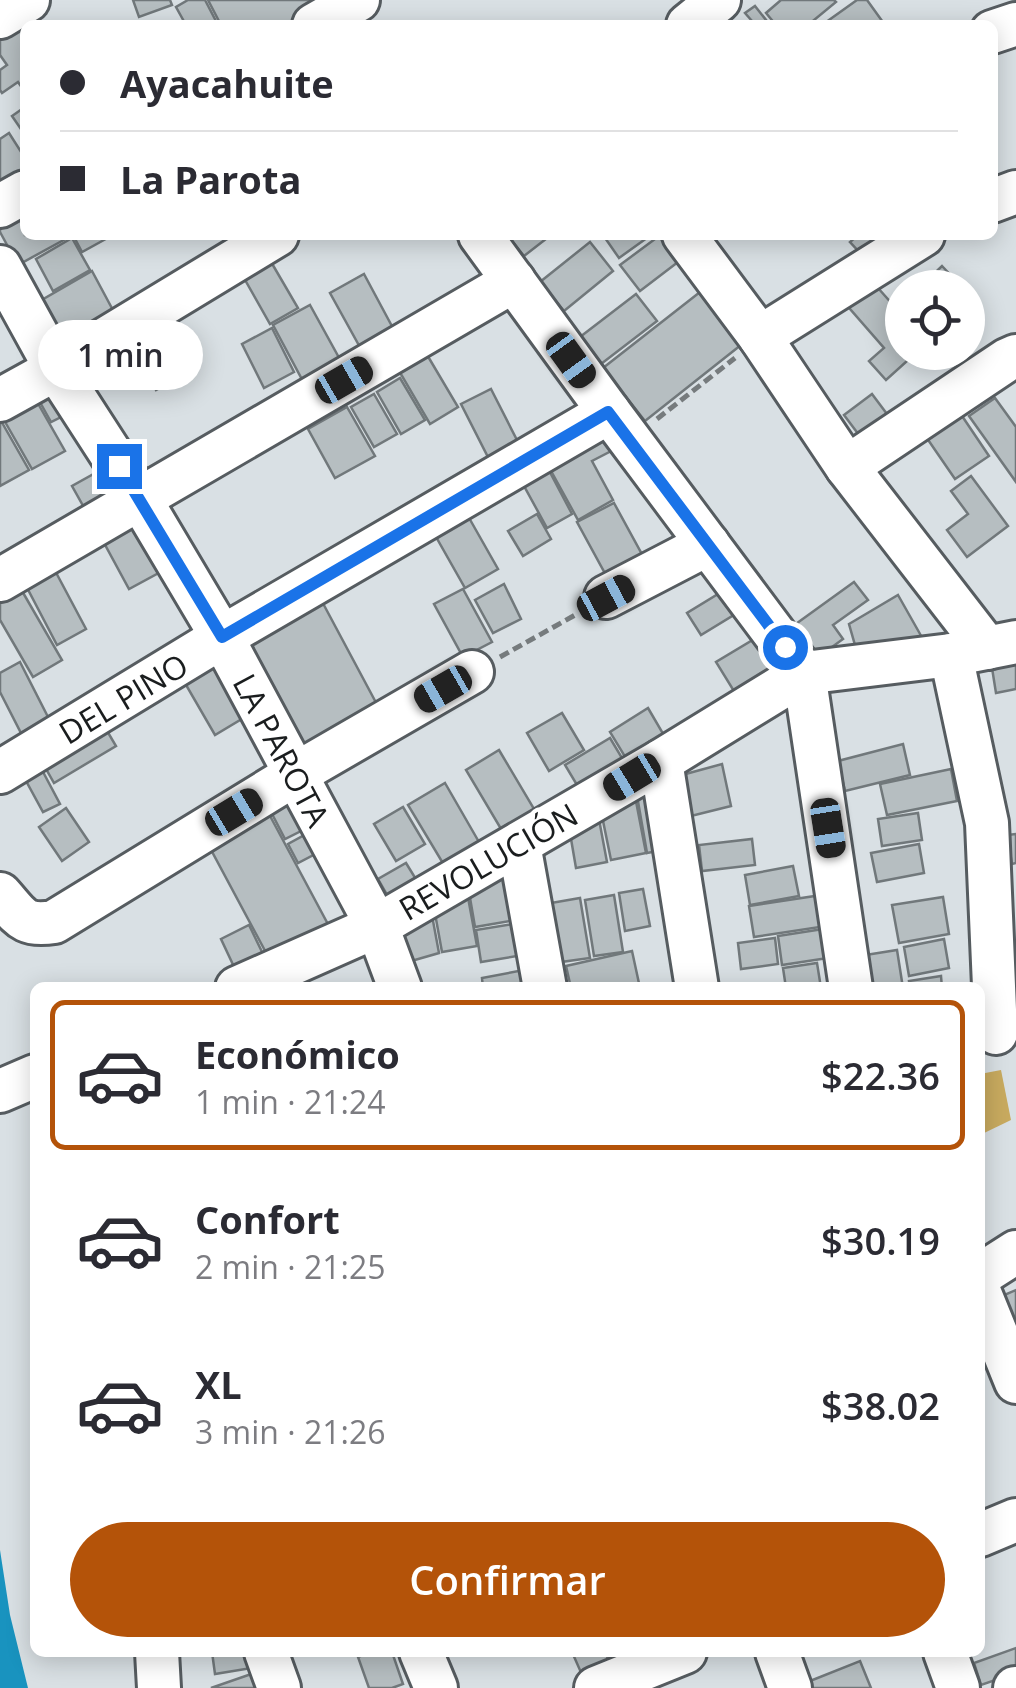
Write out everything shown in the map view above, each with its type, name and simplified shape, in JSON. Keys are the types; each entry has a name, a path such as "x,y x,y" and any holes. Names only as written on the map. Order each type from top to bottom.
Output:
{"street":[{"path":"0,16 28,0"},
{"path":"694,20 719,0"},
{"path":"0,400 269,240"},
{"path":"484,240 804,673 851,982"},
{"path":"688,240 760,337 847,467 985,648 1001,819 998,1034"},
{"path":"760,337 916,240"},
{"name":"LA PAROTA","path":"0,267 56,369 222,637 377,926 398,982"},
{"path":"0,580 514,281"},
{"path":"847,467 1016,356"},
{"name":"DEL PINO","path":"0,772 222,637 620,426"},
{"path":"606,598 708,544"},
{"name":"REVOLUCIÓN","path":"251,982 377,926 804,673 985,648"},
{"path":"0,894 22,919 36,925 54,922 294,774 472,672"},
{"path":"661,760 696,982"},
{"path":"519,844 545,982"},
{"path":"0,1092 30,1078"},
{"path":"985,1271 1016,1252"},
{"path":"985,1308 1005,1368"},
{"path":"985,1533 1016,1520"},
{"path":"157,1657 159,1688"},
{"path":"423,1657 436,1688"},
{"path":"611,1677 670,1657"},
{"path":"779,1657 790,1688"},
{"path":"946,1657 958,1688"}],"path":[{"path":"620,426 760,337"},
{"path":"472,672 606,598"}],"shaded area":[{"path":"1001,1070 1011,1120 985,1133 985,1073"}],"water":[{"path":"0,1550 10,1615 28,1688 0,1688"}],"building":[{"path":"133,0 170,0 172,5 139,17"},
{"path":"188,0 205,0 215,20 183,20 176,7"},
{"path":"208,0 329,3 299,20 218,20"},
{"path":"781,0 836,2 814,20 772,20 766,13"},
{"path":"857,0 867,0 881,20 829,20"},
{"path":"755,6 766,20 751,20 745,13"},
{"path":"20,27 20,85 18,82 2,93 0,70 7,65 0,55 0,40"},
{"path":"20,110 20,128 12,116"},
{"path":"9,133 20,150 20,172 0,184 0,139"},
{"path":"20,206 20,240 64,240 18,265 0,232 0,217"},
{"path":"73,240 90,270 53,291 36,259"},
{"path":"76,240 104,240 82,252"},
{"path":"511,240 545,240 524,256"},
{"path":"606,240 644,240 619,258"},
{"path":"654,240 662,240 678,262 640,291 620,265"},
{"path":"852,240 879,240 862,255 850,242"},
{"path":"590,242 613,271 564,311 540,282"},
{"path":"267,255 298,308 270,324 240,271"},
{"path":"92,271 115,314 64,343 40,301"},
{"path":"364,274 394,330 361,349 330,293"},
{"path":"870,279 885,296 885,370 897,370 886,380 869,361 884,348 844,302"},
{"path":"709,285 751,337 645,421 603,368"},
{"path":"636,294 657,321 601,364 580,337"},
{"path":"310,305 343,365 305,385 273,325"},
{"path":"272,328 294,372 264,388 242,344"},
{"path":"171,348 186,373 156,390 142,365"},
{"path":"423,348 458,407 430,424 395,364"},
{"path":"400,378 425,420 401,434 377,392"},
{"path":"58,383 73,411 51,422 36,395"},
{"path":"491,389 520,446 490,461 461,404"},
{"path":"32,393 65,451 32,469 0,413"},
{"path":"374,394 397,434 374,447 351,407"},
{"path":"872,394 893,422 865,443 844,415"},
{"path":"995,398 1016,427 1016,482 969,416"},
{"path":"347,407 375,456 335,478 308,429"},
{"path":"956,407 989,456 955,479 922,431"},
{"path":"0,419 29,470 0,486"},
{"path":"606,427 617,448 592,461 613,500 578,520 545,460"},
{"path":"544,461 572,514 547,528 518,475"},
{"path":"99,471 113,497 86,511 72,486"},
{"path":"971,476 1008,526 967,557 947,530 968,514 951,491"},
{"path":"614,503 644,558 607,577 577,522"},
{"path":"464,509 498,569 465,588 431,528"},
{"path":"537,514 551,539 523,556 508,531"},
{"path":"140,522 166,569 129,589 103,541"},
{"path":"52,565 86,629 57,645 23,580"},
{"path":"854,582 868,600 833,625 843,639 817,658 793,626"},
{"path":"18,584 62,660 33,677 0,620 0,595"},
{"path":"504,584 521,619 493,633 475,600"},
{"path":"463,589 492,642 463,657 434,604"},
{"path":"723,591 737,613 701,635 687,613"},
{"path":"318,594 381,712 296,758 233,639"},
{"path":"898,595 924,641 857,652 849,624"},
{"path":"756,638 776,671 737,696 716,662"},
{"path":"218,658 250,714 215,735 182,678"},
{"path":"20,662 49,719 21,733 0,692 0,673"},
{"path":"1016,663 1016,689 996,693 992,668"},
{"path":"648,708 665,737 627,760 610,732"},
{"path":"562,713 584,750 549,771 527,733"},
{"path":"103,724 116,746 54,783 41,760"},
{"path":"610,738 625,763 580,790 565,765"},
{"path":"903,744 910,775 845,791 838,761"},
{"path":"499,750 540,819 507,839 466,770"},
{"path":"722,764 731,806 691,816 682,775"},
{"path":"951,769 957,801 887,815 880,784"},
{"path":"42,770 60,804 43,812 25,779"},
{"path":"660,775 673,848 647,853 636,790"},
{"path":"445,783 483,849 447,870 408,805"},
{"path":"634,791 646,853 611,860 601,811"},
{"path":"292,799 307,828 285,839 270,810"},
{"path":"403,807 425,844 396,861 374,824"},
{"path":"66,808 89,842 62,861 39,827"},
{"path":"918,813 922,840 882,846 878,819"},
{"path":"269,814 330,928 270,960 209,846"},
{"path":"598,814 607,862 576,868 570,833"},
{"path":"310,832 321,851 298,863 288,844"},
{"path":"1016,834 1016,863 1012,864 1007,835"},
{"path":"752,839 755,865 702,871 699,845"},
{"path":"919,844 924,873 877,882 871,853"},
{"path":"406,863 422,889 393,905 378,879"},
{"path":"518,864 527,918 475,927 469,892"},
{"path":"793,866 799,896 750,905 745,875"},
{"path":"643,889 650,926 625,931 619,893"},
{"path":"467,892 477,946 442,952 434,908"},
{"path":"614,895 623,952 594,956 585,900"},
{"path":"815,896 820,927 754,937 749,906"},
{"path":"943,897 949,934 899,943 892,905"},
{"path":"580,898 590,958 561,962 551,903"},
{"path":"431,910 439,953 401,964 389,932"},
{"path":"531,921 535,953 481,962 476,930"},
{"path":"249,925 264,956 236,971 221,939"},
{"path":"836,927 841,956 782,965 778,936"},
{"path":"775,938 778,964 741,969 738,943"},
{"path":"944,939 949,968 909,976 904,947"},
{"path":"897,950 902,982 857,982 853,957"},
{"path":"632,951 639,982 570,982 566,966"},
{"path":"817,963 820,982 785,982 783,968"},
{"path":"540,967 543,982 482,982 482,978"},
{"path":"941,976 942,982 909,982"},
{"path":"1016,1290 1016,1329 1002,1296"},
{"path":"1016,1648 1016,1673 981,1685 974,1663"},
{"path":"213,1657 262,1657 263,1666 215,1674"},
{"path":"358,1657 394,1657 403,1684 369,1688"},
{"path":"574,1657 607,1657 611,1666 583,1677"},
{"path":"860,1661 871,1688 813,1688 810,1681"},
{"path":"257,1672 263,1688 211,1688"}],"route":[{"path":"119,466 222,637 608,412 785,647"}]}
